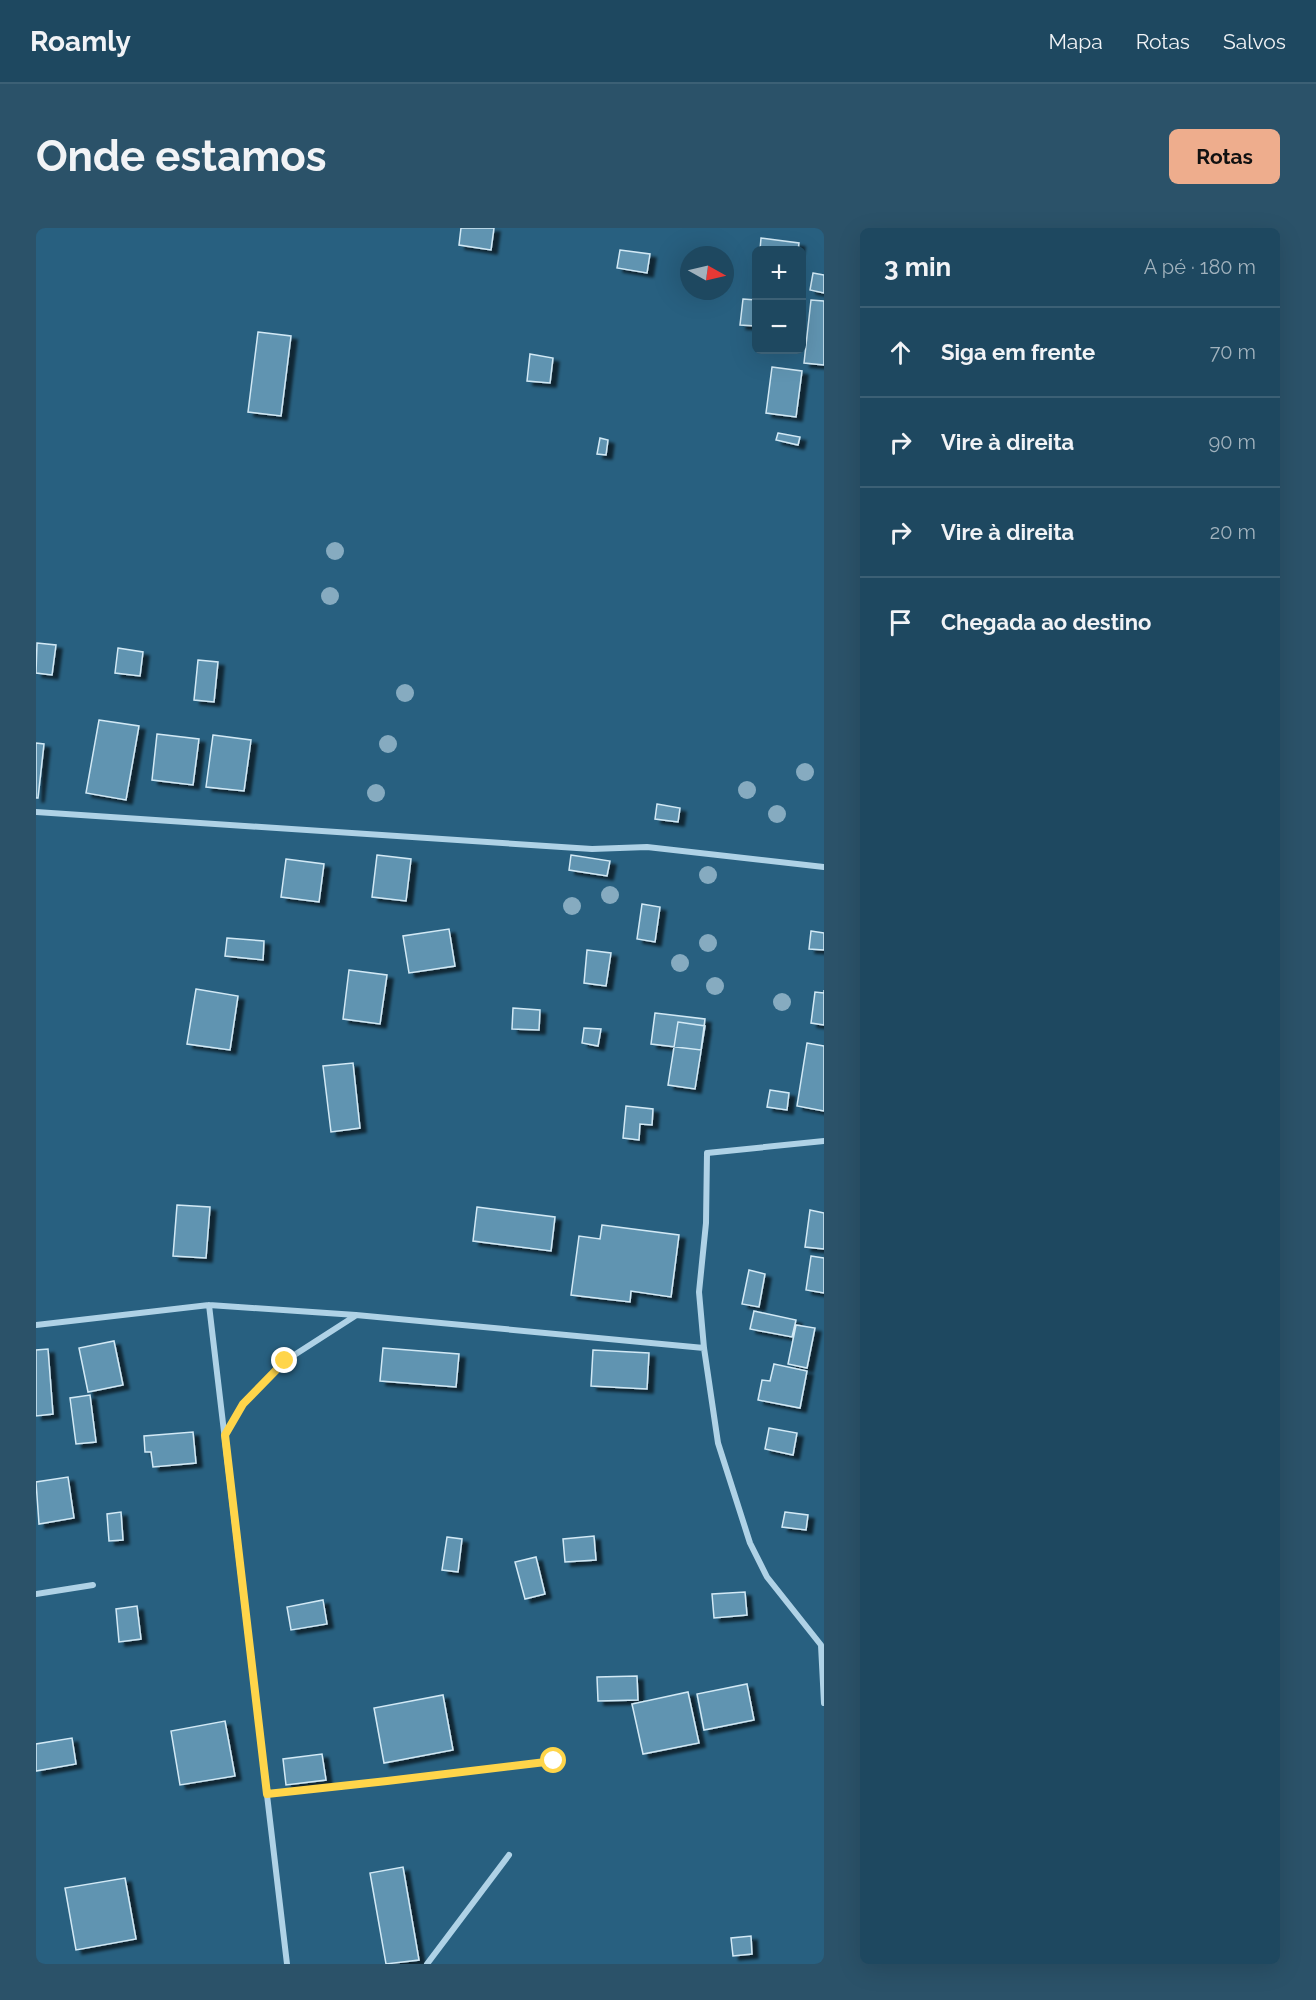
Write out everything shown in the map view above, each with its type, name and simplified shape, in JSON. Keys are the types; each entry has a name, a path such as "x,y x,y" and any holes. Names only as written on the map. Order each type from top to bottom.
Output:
{"street":[{"path":"36,812 592,849 647,847 824,867"},
{"path":"824,1141 707,1153 706,1223 699,1292 704,1348 718,1443 750,1544 767,1577 821,1645 824,1703"},
{"path":"36,1325 209,1305 356,1315 704,1348"},
{"path":"209,1305 286,1964"},
{"path":"225,1435 243,1404 285,1361 356,1315"},
{"path":"36,1594 93,1585"},
{"path":"267,1794 554,1761"},
{"path":"427,1964 509,1855"}],"building":[{"path":"461,228 494,228 491,250 459,245"},
{"path":"761,238 799,243 799,246 760,246"},
{"path":"620,250 650,254 647,273 617,268"},
{"path":"813,273 824,275 824,293 810,290"},
{"path":"743,299 752,300 752,326 740,325"},
{"path":"811,300 824,301 824,365 804,363"},
{"path":"258,332 291,336 281,416 248,412"},
{"path":"530,354 553,358 550,383 527,381"},
{"path":"772,367 802,371 796,417 766,413"},
{"path":"778,433 800,437 798,445 776,440"},
{"path":"600,438 608,440 606,455 597,454"},
{"path":"37,643 56,645 52,675 36,673"},
{"path":"118,648 143,652 140,676 115,673"},
{"path":"198,660 218,662 214,702 194,700"},
{"path":"99,720 139,726 126,800 86,793"},
{"path":"157,734 199,739 193,785 152,780"},
{"path":"213,735 251,740 244,791 206,787"},
{"path":"36,743 44,744 38,798 36,798"},
{"path":"657,804 680,808 678,822 655,819"},
{"path":"377,855 411,859 406,901 372,897"},
{"path":"571,855 610,861 607,876 569,870"},
{"path":"286,859 324,864 319,902 281,897"},
{"path":"642,904 660,907 655,942 637,939"},
{"path":"449,929 455,966 409,973 403,936"},
{"path":"811,931 824,933 824,950 809,949"},
{"path":"227,938 264,941 263,960 225,956"},
{"path":"587,950 611,953 606,986 584,983"},
{"path":"349,970 387,975 380,1024 343,1019"},
{"path":"196,989 238,996 230,1050 187,1044"},
{"path":"815,992 824,993 824,1025 811,1023"},
{"path":"513,1008 540,1010 539,1030 512,1029"},
{"path":"655,1013 705,1019 701,1050 651,1044"},
{"path":"678,1022 705,1026 695,1089 668,1085"},
{"path":"584,1028 601,1029 598,1046 582,1043"},
{"path":"807,1043 824,1046 824,1111 797,1106"},
{"path":"353,1063 360,1128 331,1132 323,1066"},
{"path":"770,1090 789,1093 787,1110 767,1107"},
{"path":"626,1106 653,1109 652,1125 640,1124 639,1140 623,1138"},
{"path":"177,1205 210,1207 206,1258 173,1256"},
{"path":"477,1207 555,1217 551,1251 473,1241"},
{"path":"810,1210 824,1213 824,1249 805,1247"},
{"path":"602,1225 679,1235 671,1297 631,1291 630,1302 571,1295 579,1236 600,1239"},
{"path":"811,1256 824,1258 824,1293 806,1290"},
{"path":"749,1270 765,1274 759,1307 742,1304"},
{"path":"754,1311 796,1320 792,1337 750,1329"},
{"path":"796,1325 815,1328 807,1368 788,1364"},
{"path":"114,1341 123,1385 88,1392 79,1348"},
{"path":"383,1348 459,1354 456,1387 380,1381"},
{"path":"48,1349 53,1414 36,1416 36,1350"},
{"path":"593,1350 649,1353 647,1389 591,1386"},
{"path":"774,1364 807,1371 800,1408 758,1400 762,1380 770,1381"},
{"path":"90,1395 96,1442 76,1444 70,1398"},
{"path":"769,1428 797,1433 793,1455 765,1449"},
{"path":"193,1432 196,1463 153,1467 151,1452 145,1452 144,1436"},
{"path":"68,1477 74,1518 39,1524 36,1482"},
{"path":"121,1512 123,1540 109,1541 107,1514"},
{"path":"785,1512 808,1515 806,1530 782,1527"},
{"path":"594,1536 596,1560 565,1562 563,1539"},
{"path":"447,1537 462,1539 458,1572 442,1570"},
{"path":"536,1557 545,1594 525,1599 515,1562"},
{"path":"745,1592 747,1615 714,1618 712,1594"},
{"path":"323,1600 327,1624 291,1630 287,1607"},
{"path":"137,1606 141,1639 119,1642 116,1609"},
{"path":"637,1676 638,1700 598,1701 597,1677"},
{"path":"747,1684 754,1720 704,1730 697,1694"},
{"path":"688,1692 699,1743 643,1754 632,1704"},
{"path":"443,1695 453,1750 384,1763 374,1708"},
{"path":"225,1721 235,1776 180,1785 171,1731"},
{"path":"72,1738 76,1764 36,1771 36,1744"},
{"path":"322,1754 326,1780 286,1785 283,1759"},
{"path":"403,1867 419,1960 386,1964 370,1873"},
{"path":"125,1878 136,1939 76,1950 65,1888"},
{"path":"751,1936 752,1954 733,1956 731,1938"}],"route":[{"path":"285,1361 243,1404 225,1435 267,1794 554,1761"}]}
